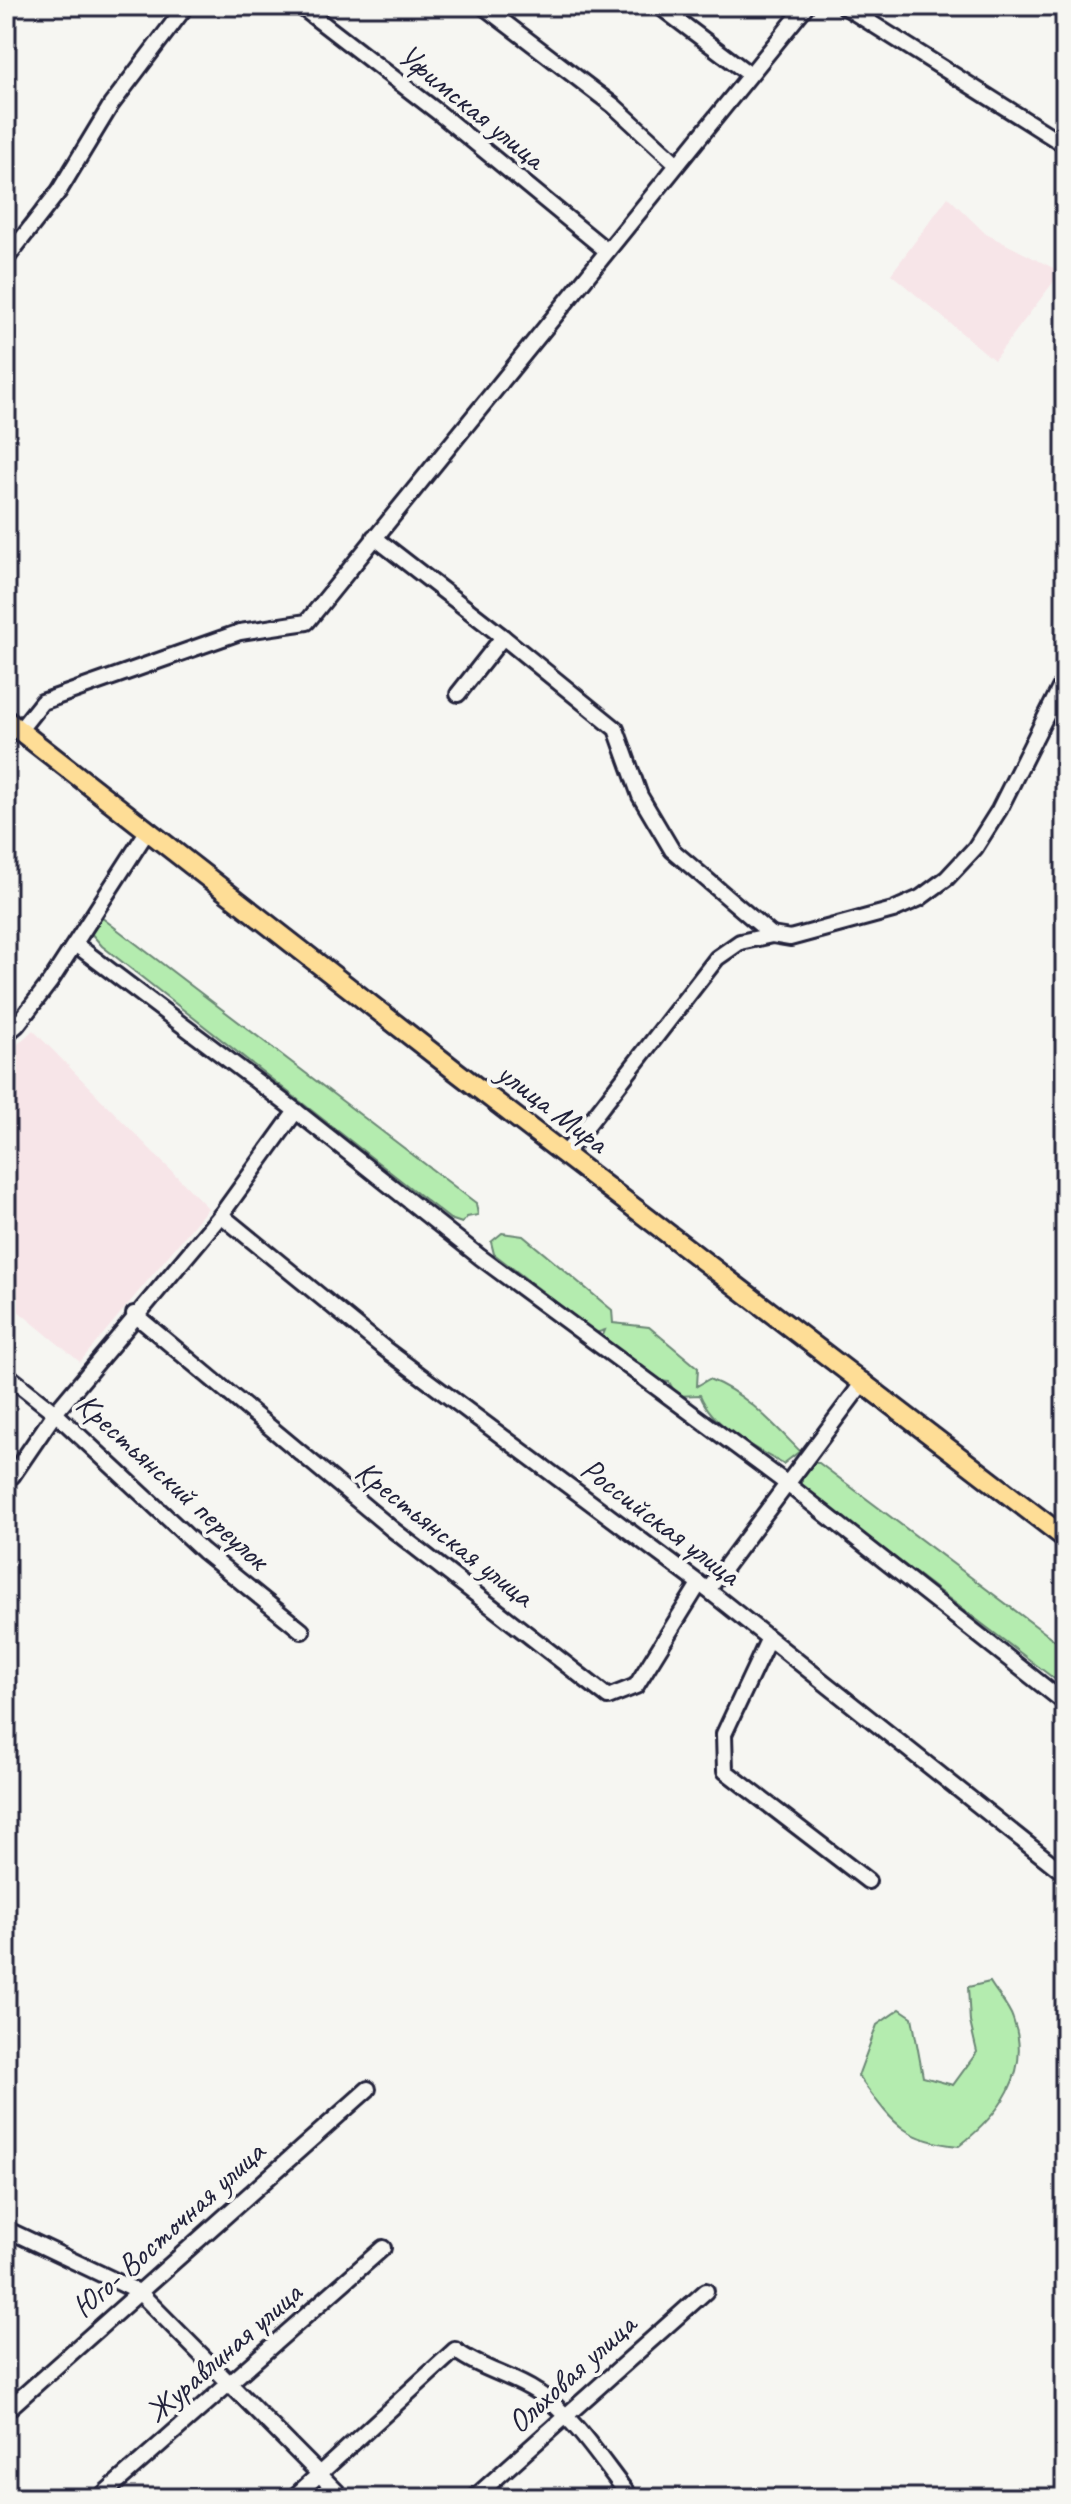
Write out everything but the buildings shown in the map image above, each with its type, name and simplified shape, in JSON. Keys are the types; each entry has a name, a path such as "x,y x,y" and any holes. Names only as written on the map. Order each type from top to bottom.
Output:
{"main road":[{"name":"улица Мира","path":"13,725 1065,1538"}],"street":[{"path":"6,259 59,191 111,105 186,6"},
{"name":"Уфимская улица","path":"300,6 439,113 607,251"},
{"path":"483,6 614,106 676,163"},
{"path":"659,6 749,74"},
{"path":"13,725 42,702 240,632 307,622 806,6"},
{"path":"844,6 1065,145"},
{"path":"374,537 616,729 640,796 672,850 772,935"},
{"path":"458,694 503,637"},
{"path":"565,1154 717,958 740,942 772,935 790,938 893,910 920,898 947,878 975,848 999,810 1065,678"},
{"path":"6,1034 17,1025 75,944 124,862 148,830"},
{"path":"75,944 296,1111 493,1267 786,1483 1065,1703"},
{"path":"9,1474 134,1314 221,1215 296,1111"},
{"name":"Российская улица","path":"221,1215 385,1349 704,1587 1065,1874"},
{"name":"Крестьянская улица","path":"134,1314 392,1529 608,1697 636,1686 704,1587"},
{"name":"Крестьянский переулок","path":"6,1374 55,1413 203,1551 302,1631"},
{"path":"704,1587 864,1381"},
{"path":"768,1640 724,1734 725,1771 868,1881"},
{"name":"Юго- Восточная улица","path":"6,2411 368,2089"},
{"path":"9,2235 139,2292 343,2498"},
{"name":"Журавлиная улица","path":"99,2498 383,2248"},
{"name":"Ольховая улица","path":"474,2498 706,2291"},
{"path":"293,2498 455,2350 473,2363 537,2392 565,2416 631,2498"}],"shaded area":[{"path":"948,197 986,234 1061,272 994,360 891,274"},
{"path":"33,1030 208,1208 80,1362 6,1301 6,1055"}],"green space":[{"path":"101,917 476,1203 478,1215 467,1217 462,1223 450,1219 102,946 89,931 93,920"},
{"path":"502,1233 523,1236 612,1310 613,1323 649,1327 698,1368 697,1386 709,1379 723,1385 758,1410 800,1451 783,1464 724,1427 700,1395 677,1396 669,1382 659,1381 602,1338 605,1330 596,1333 494,1254 491,1242"},
{"path":"810,1463 819,1463 1065,1648 1065,1687 813,1495 802,1485 802,1473"},
{"path":"990,1982 1011,2014 1018,2038 1015,2075 1008,2091 987,2121 959,2146 911,2133 890,2116 858,2076 877,2025 900,2009 912,2017 923,2077 953,2085 977,2052 970,2022 968,1987"}]}
